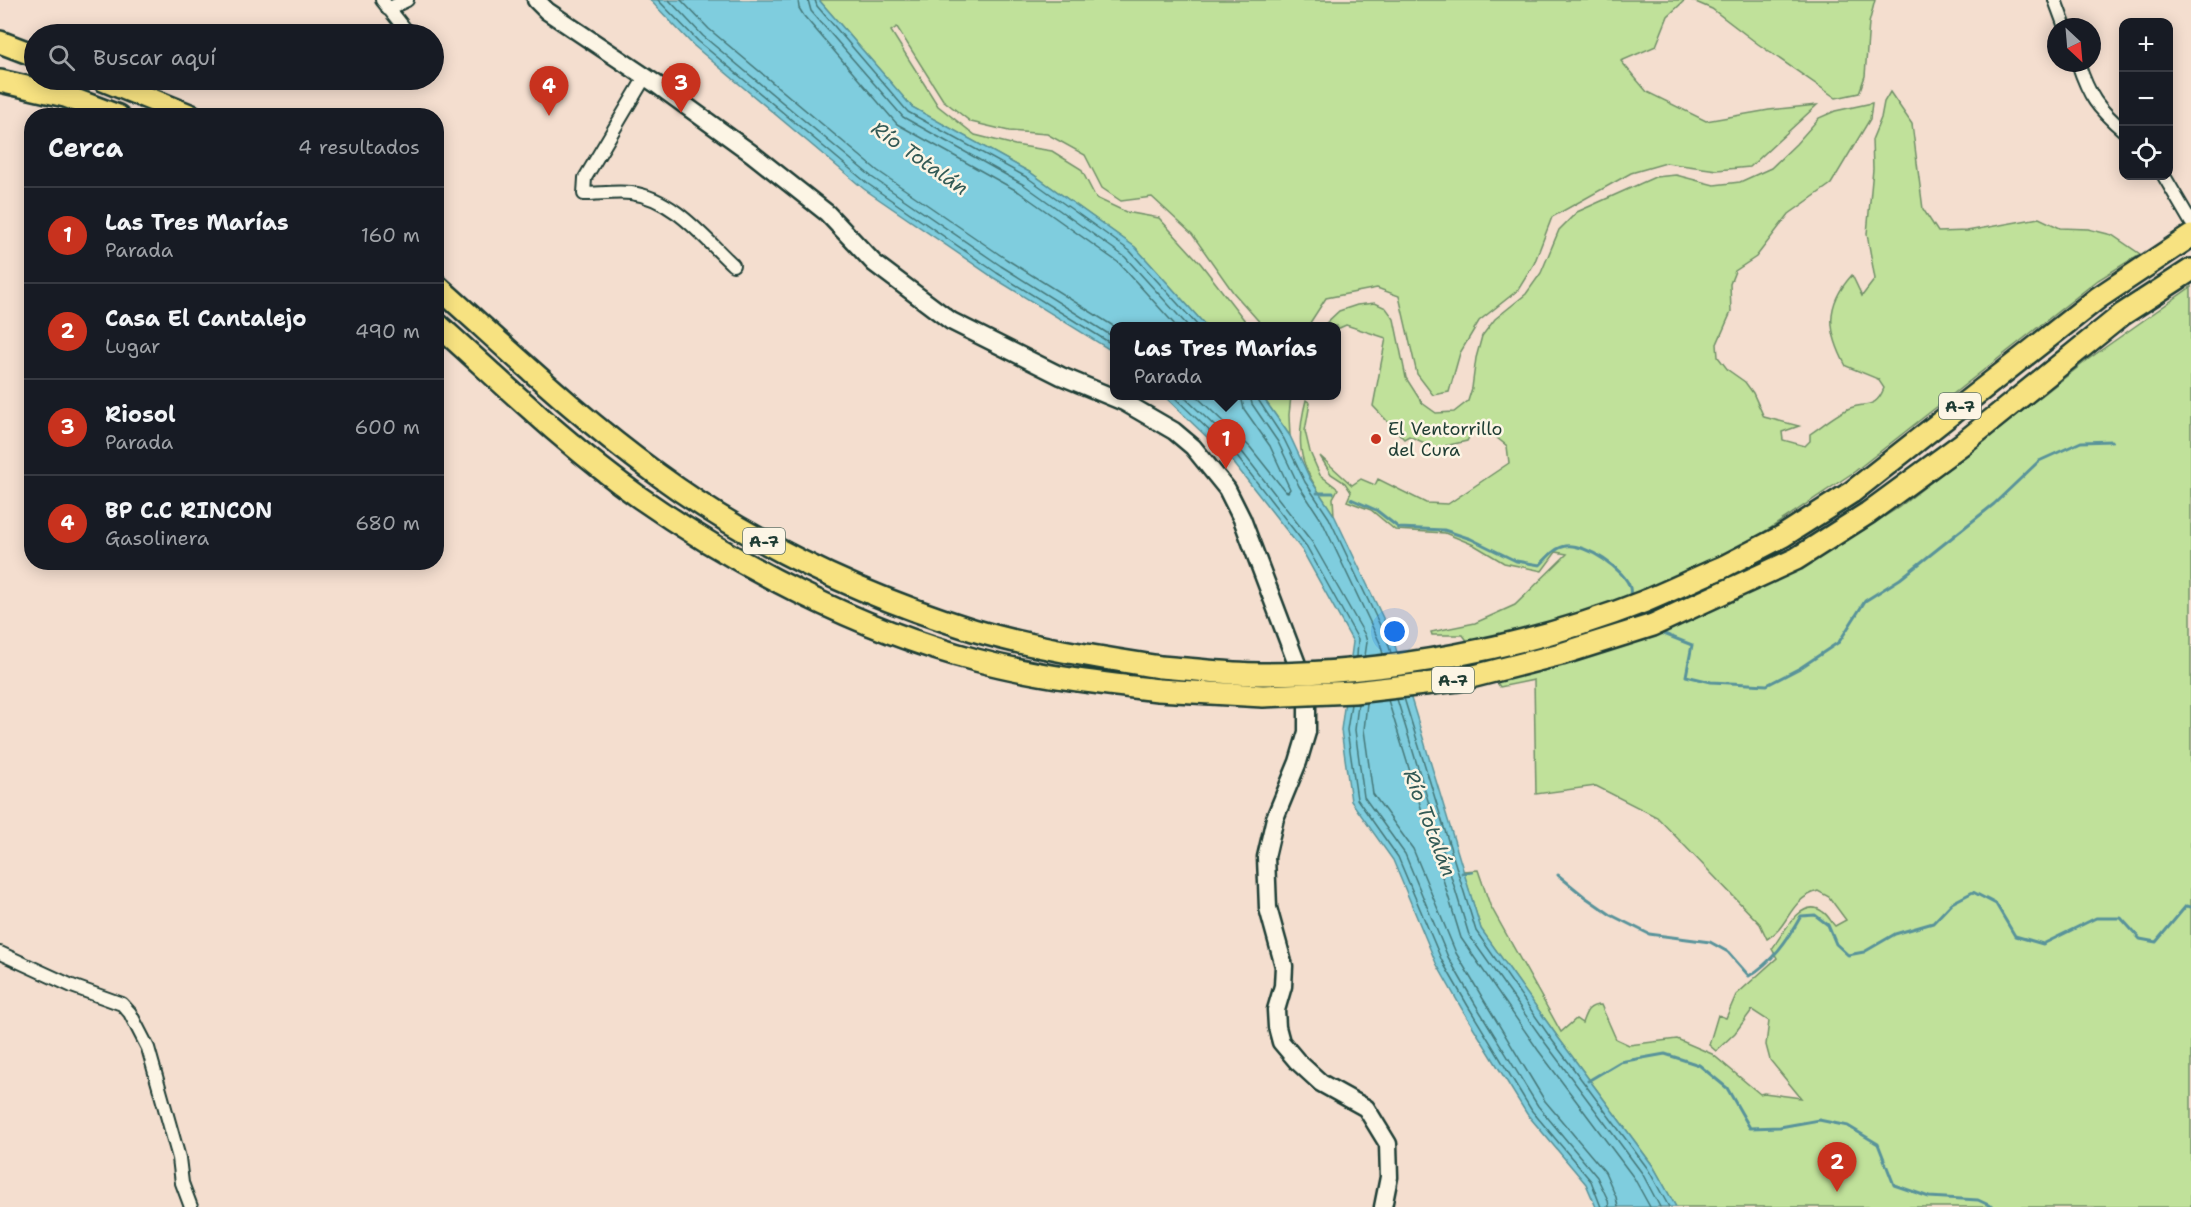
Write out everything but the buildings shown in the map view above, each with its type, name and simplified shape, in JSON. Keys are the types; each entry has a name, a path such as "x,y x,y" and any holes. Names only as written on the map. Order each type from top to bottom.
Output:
{"highway":[{"path":"0,42 24,53"},
{"path":"0,51 24,55"},
{"path":"0,81 24,86"},
{"path":"0,88 24,89"},
{"path":"42,90 95,108"},
{"path":"128,90 172,108"},
{"name":"A-7","path":"444,292 570,406 657,474 735,526 830,575 900,605 974,630 1066,652 1160,667 1260,674 1352,669 1459,655 1570,627 1643,602 1723,567 1783,536 1852,492 2098,298 2191,236"},
{"name":"A-7","path":"444,330 549,425 638,496 732,556 821,602 899,635 975,660 1067,680 1158,690 1263,696 1354,692 1459,680 1561,654 1653,625 1796,559 1868,513 1962,444 2123,314 2191,270"}],"street":[{"path":"401,24 385,5 407,0"},
{"path":"536,0 547,11 645,76 751,153 827,213 873,263 951,321 1061,376 1110,396"},
{"path":"2055,0 2062,18"},
{"path":"2081,72 2088,93 2119,127"},
{"path":"645,76 585,178 584,194 632,193 661,202 685,220 733,265"},
{"path":"2166,180 2191,222"},
{"path":"1119,400 1155,418 1174,431 1192,447 1227,489 1242,519 1303,680 1307,704 1307,732 1298,762 1275,818 1266,857 1268,908 1284,966 1283,986 1276,1010 1277,1027 1281,1042 1297,1061 1321,1083 1366,1108 1388,1144 1389,1177 1383,1207"},
{"path":"0,953 72,986 122,1004 130,1013 148,1048 179,1158 182,1183 191,1207"}],"green space":[{"path":"819,0 1685,0 1668,16 1656,46 1621,61 1647,92 1706,121 1769,110 1817,105 1750,167 1717,170 1666,163 1631,173 1552,217 1534,264 1518,290 1479,321 1460,353 1449,392 1433,395 1417,374 1399,296 1377,288 1326,298 1311,322 1259,322 1233,292 1192,234 1152,197 1121,201 1102,188 1085,155 1047,134 1009,131 971,122 943,100 897,27 891,31 938,106 975,135 1052,151 1081,169 1096,198 1126,212 1159,218 1201,264 1246,322 1202,322 1135,247 1031,173 912,107"},
{"path":"1691,0 1875,0 1869,23 1865,76 1859,93 1836,98 1712,9"},
{"path":"1890,92 1912,124 1923,209 1938,232 1967,231 2039,218 2060,228 2088,229 2112,235 2140,254 2098,280 1854,472 1769,529 1719,559 1737,597 1809,564 1898,508 2090,358 2191,287 2191,1207 1676,1207 1653,1166 1481,929 1463,871 1478,870 1490,905 1561,1032 1576,1019 1582,1023 1588,1010 1593,1006 1601,1005 1616,1039 1629,1045 1677,1039 1712,1054 1760,1094 1801,1098 1770,1060 1766,1045 1769,1021 1752,1010 1735,1033 1716,1051 1709,1045 1718,1015 1726,1018 1736,995 1777,958 1772,949 1793,919 1800,913 1815,908 1825,913 1835,926 1846,920 1829,897 1818,891 1801,900 1775,934 1767,939 1760,924 1657,817 1596,786 1536,794 1534,680 1500,687 1463,635 1432,635 1431,632 1475,623 1515,605 1567,554 1556,552 1542,571 1504,563 1474,545 1445,533 1395,530 1371,510 1347,501 1351,492 1345,483 1331,474 1320,456 1352,485 1361,479 1375,485 1378,479 1426,503 1448,504 1509,463 1507,446 1487,430 1472,432 1467,441 1436,448 1409,436 1404,439 1373,406 1386,338 1346,325 1341,327 1341,322 1327,322 1339,311 1357,305 1375,303 1386,308 1394,319 1406,378 1422,403 1436,413 1454,412 1468,401 1482,336 1495,319 1526,294 1541,273 1559,230 1577,212 1655,177 1676,175 1714,185 1740,182 1771,168 1819,118 1835,111 1872,103 1870,119 1831,184 1789,214 1756,257 1735,271 1730,284 1731,312 1717,344 1718,357 1728,370 1745,382 1764,417 1799,426 1782,432 1783,440 1805,446 1810,441 1810,434 1850,408 1874,402 1884,388 1878,379 1846,366 1835,342 1832,319 1837,298 1852,275 1862,296 1875,279 1867,234 1873,169 1872,140 1881,118 1884,102"},
{"path":"1265,400 1291,400 1290,436"},
{"path":"1306,400 1310,403 1305,431 1310,452 1320,475 1338,489 1333,498 1334,515 1315,486 1304,461 1300,434"}],"water":[{"name":"Río Totalán","path":"650,0 819,0 912,107 1031,173 1135,247 1202,322 1110,322 1110,350 994,278 864,189 693,45"},
{"name":"Río Totalán","path":"1168,400 1265,400 1290,436 1310,479 1334,515 1393,639 1481,929 1653,1166 1676,1207 1596,1207 1586,1184 1527,1114 1462,1009 1436,963 1393,860 1351,801 1341,730 1353,642 1302,550 1233,462"}],"waterway":[{"path":"1659,632 1692,645 1686,676 1711,682 1767,685 1800,668 1839,642 1865,601 1900,579 1994,504 2039,461 2081,442 2112,441"},
{"path":"1317,493 1333,493"},
{"path":"1351,499 1376,510 1399,528 1444,530 1471,539 1516,561 1540,565 1562,547 1574,546 1583,549 1604,559 1621,573 1630,588 1630,598"},
{"name":"Río Totalán","path":"1462,873 1472,872"},
{"path":"1558,875 1611,915 1649,934 1710,942 1728,952 1749,976 1778,950 1801,916 1815,915 1828,925 1836,944 1848,955 1864,952 1895,934 1933,923 1952,903 1973,892 1996,904 2015,936 2043,944 2096,918 2121,918 2140,939 2156,942 2186,906 2191,907"},
{"path":"1588,1081 1620,1062 1665,1054 1699,1065 1727,1088 1750,1128 1780,1127 1819,1120 1848,1126 1878,1144 1894,1185 1929,1197 1978,1200 1993,1207"}],"place":[{"name":"Riosol","path":"681,113"},
{"name":"BP C.C RINCON","path":"549,116"},
{"name":"El Ventorrillo del Cura","path":"1376,439"},
{"name":"Las Tres Marías","path":"1226,469"},
{"name":"Casa El Cantalejo","path":"1837,1192"}]}
